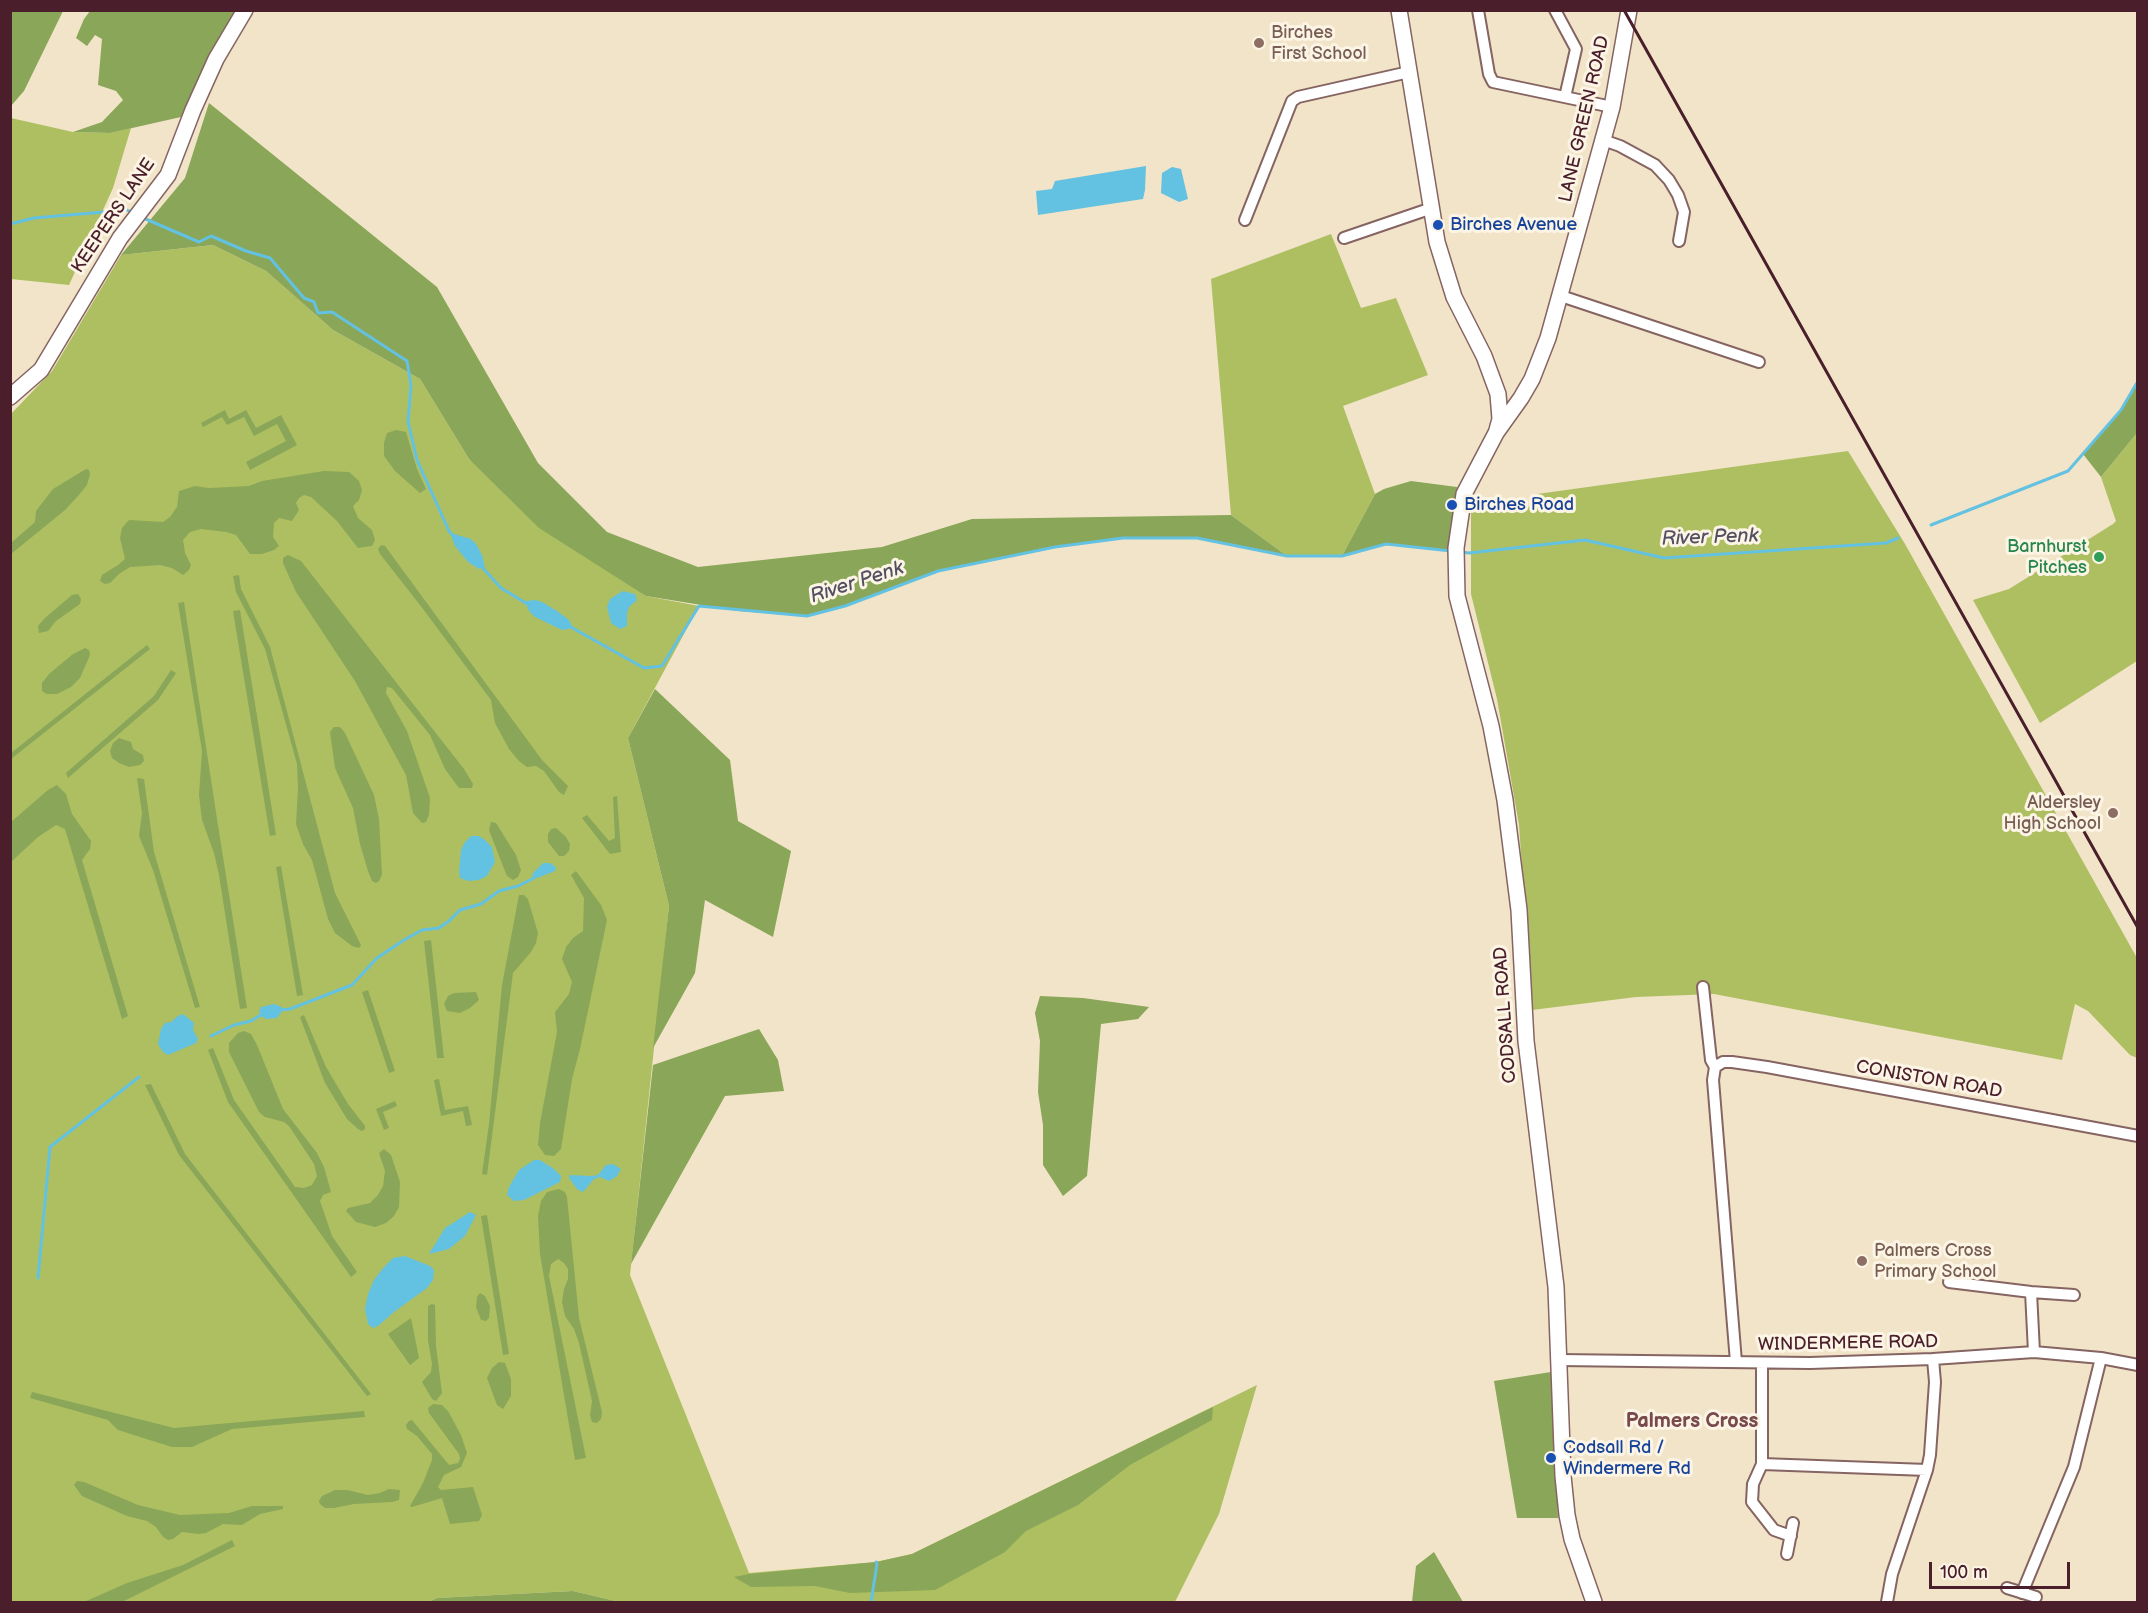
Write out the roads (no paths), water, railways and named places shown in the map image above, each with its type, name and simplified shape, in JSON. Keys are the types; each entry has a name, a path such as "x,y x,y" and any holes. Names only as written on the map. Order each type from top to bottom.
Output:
{"street":[{"name":"KEEPERS LANE","path":"10,397 41,370 120,238 168,175 216,59 245,10"},
{"path":"1399,10 1437,242 1454,297 1484,356 1498,394 1500,419 1496,433"},
{"path":"1478,10 1489,74 1493,82 1612,107"},
{"path":"1555,10 1576,49 1565,97"},
{"name":"LANE GREEN ROAD","path":"1496,433 1532,380 1548,338 1612,107 1629,10"},
{"path":"1245,220 1292,101 1409,72"},
{"path":"1603,140 1620,146 1655,165 1669,180 1684,212 1679,241"},
{"path":"1344,238 1432,208"},
{"path":"1561,296 1759,362"},
{"name":"CODSALL ROAD","path":"1496,433 1464,494 1456,548 1457,596 1491,726 1505,800 1519,910 1526,1041 1556,1287 1563,1476 1567,1515 1572,1539 1594,1602"},
{"path":"1703,987 1711,1060 1715,1067 1713,1080 1736,1362"},
{"name":"CONISTON ROAD","path":"1715,1067 1723,1062 1767,1067 2138,1136"},
{"path":"1949,1282 2074,1295"},
{"path":"2031,1292 2034,1352"},
{"name":"WINDERMERE ROAD","path":"1558,1360 1762,1363 1933,1359 2034,1352 2102,1358 2138,1365"},
{"path":"2022,1593 2074,1467 2102,1358"},
{"path":"1887,1602 1892,1574 1930,1455 1935,1382 1933,1359"},
{"path":"1762,1363 1762,1464 1753,1484 1752,1502 1774,1530 1791,1536"},
{"path":"1762,1464 1927,1470"},
{"path":"1787,1554 1793,1523"},
{"path":"2007,1588 2036,1598"}],"water":[{"path":"1146,166 1143,199 1038,215 1036,191 1052,189 1055,181"},
{"path":"1172,167 1181,169 1188,199 1179,202 1161,193 1162,173"},
{"path":"454,534 471,539 476,544 485,567 479,569 468,562 455,546 452,538"},
{"path":"623,591 635,594 637,600 629,607 627,626 620,629 611,623 607,607 610,599"},
{"path":"535,600 557,611 569,620 573,628 562,630 535,617 529,611 526,601"},
{"path":"471,836 479,836 492,847 495,862 487,876 479,880 468,881 460,878 459,872 461,850"},
{"path":"543,863 550,863 556,867 555,871 532,880 533,873"},
{"path":"274,1004 282,1007 277,1018 266,1019 261,1016 259,1012 261,1007"},
{"path":"183,1014 194,1023 193,1030 198,1039 196,1043 168,1055 158,1044 161,1029 165,1023"},
{"path":"534,1160 540,1160 554,1169 561,1176 560,1182 524,1200 514,1201 507,1195 509,1187 519,1170"},
{"path":"613,1164 621,1169 617,1176 609,1181 600,1177 594,1179 583,1192 577,1189 569,1178 570,1175 598,1175 606,1165"},
{"path":"470,1212 476,1215 465,1236 449,1249 429,1254 445,1228"},
{"path":"405,1256 430,1266 434,1270 433,1280 427,1288 373,1328 368,1324 365,1309 374,1280 393,1258"}],"waterway":[{"name":"River Penk","path":"10,224 34,218 127,210 133,213"},
{"name":"River Penk","path":"141,217 199,242 211,236 246,251 270,258 304,298 314,302 318,313 332,312 407,361 411,385 408,422 417,460 449,531 456,539"},
{"name":"River Penk","path":"1931,525 2068,471 2121,410 2138,381"},
{"name":"River Penk","path":"569,626 644,668 662,666 699,606 807,616 845,606 938,571 1055,547 1123,538 1197,538 1287,556 1342,556 1386,544 1451,551"},
{"name":"River Penk","path":"1461,552 1585,540 1664,558 1886,543 1898,538"},
{"name":"River Penk","path":"481,566 501,588 529,605"},
{"path":"279,1010 290,1009 352,985 377,958 404,940 422,930 439,928 460,910 481,904 499,891 532,879"},
{"path":"211,1036 234,1025 251,1021 264,1013"},
{"path":"38,1278 50,1147 139,1077"},
{"path":"871,1602 876,1562"}],"railway":[{"path":"1624,10 2138,928"}],"place":[{"name":"Birches First School","path":"1259,43"},
{"name":"Birches Avenue","path":"1438,225"},
{"name":"Birches Road","path":"1452,505"},
{"name":"Barnhurst Pitches","path":"2099,557"},
{"name":"Aldersley High School","path":"2113,813"},
{"name":"Palmers Cross Primary School","path":"1862,1261"},
{"name":"Codsall Rd / Windermere Rd","path":"1551,1458"}],"district":[{"name":"Palmers Cross","path":"1692,1422"}]}
